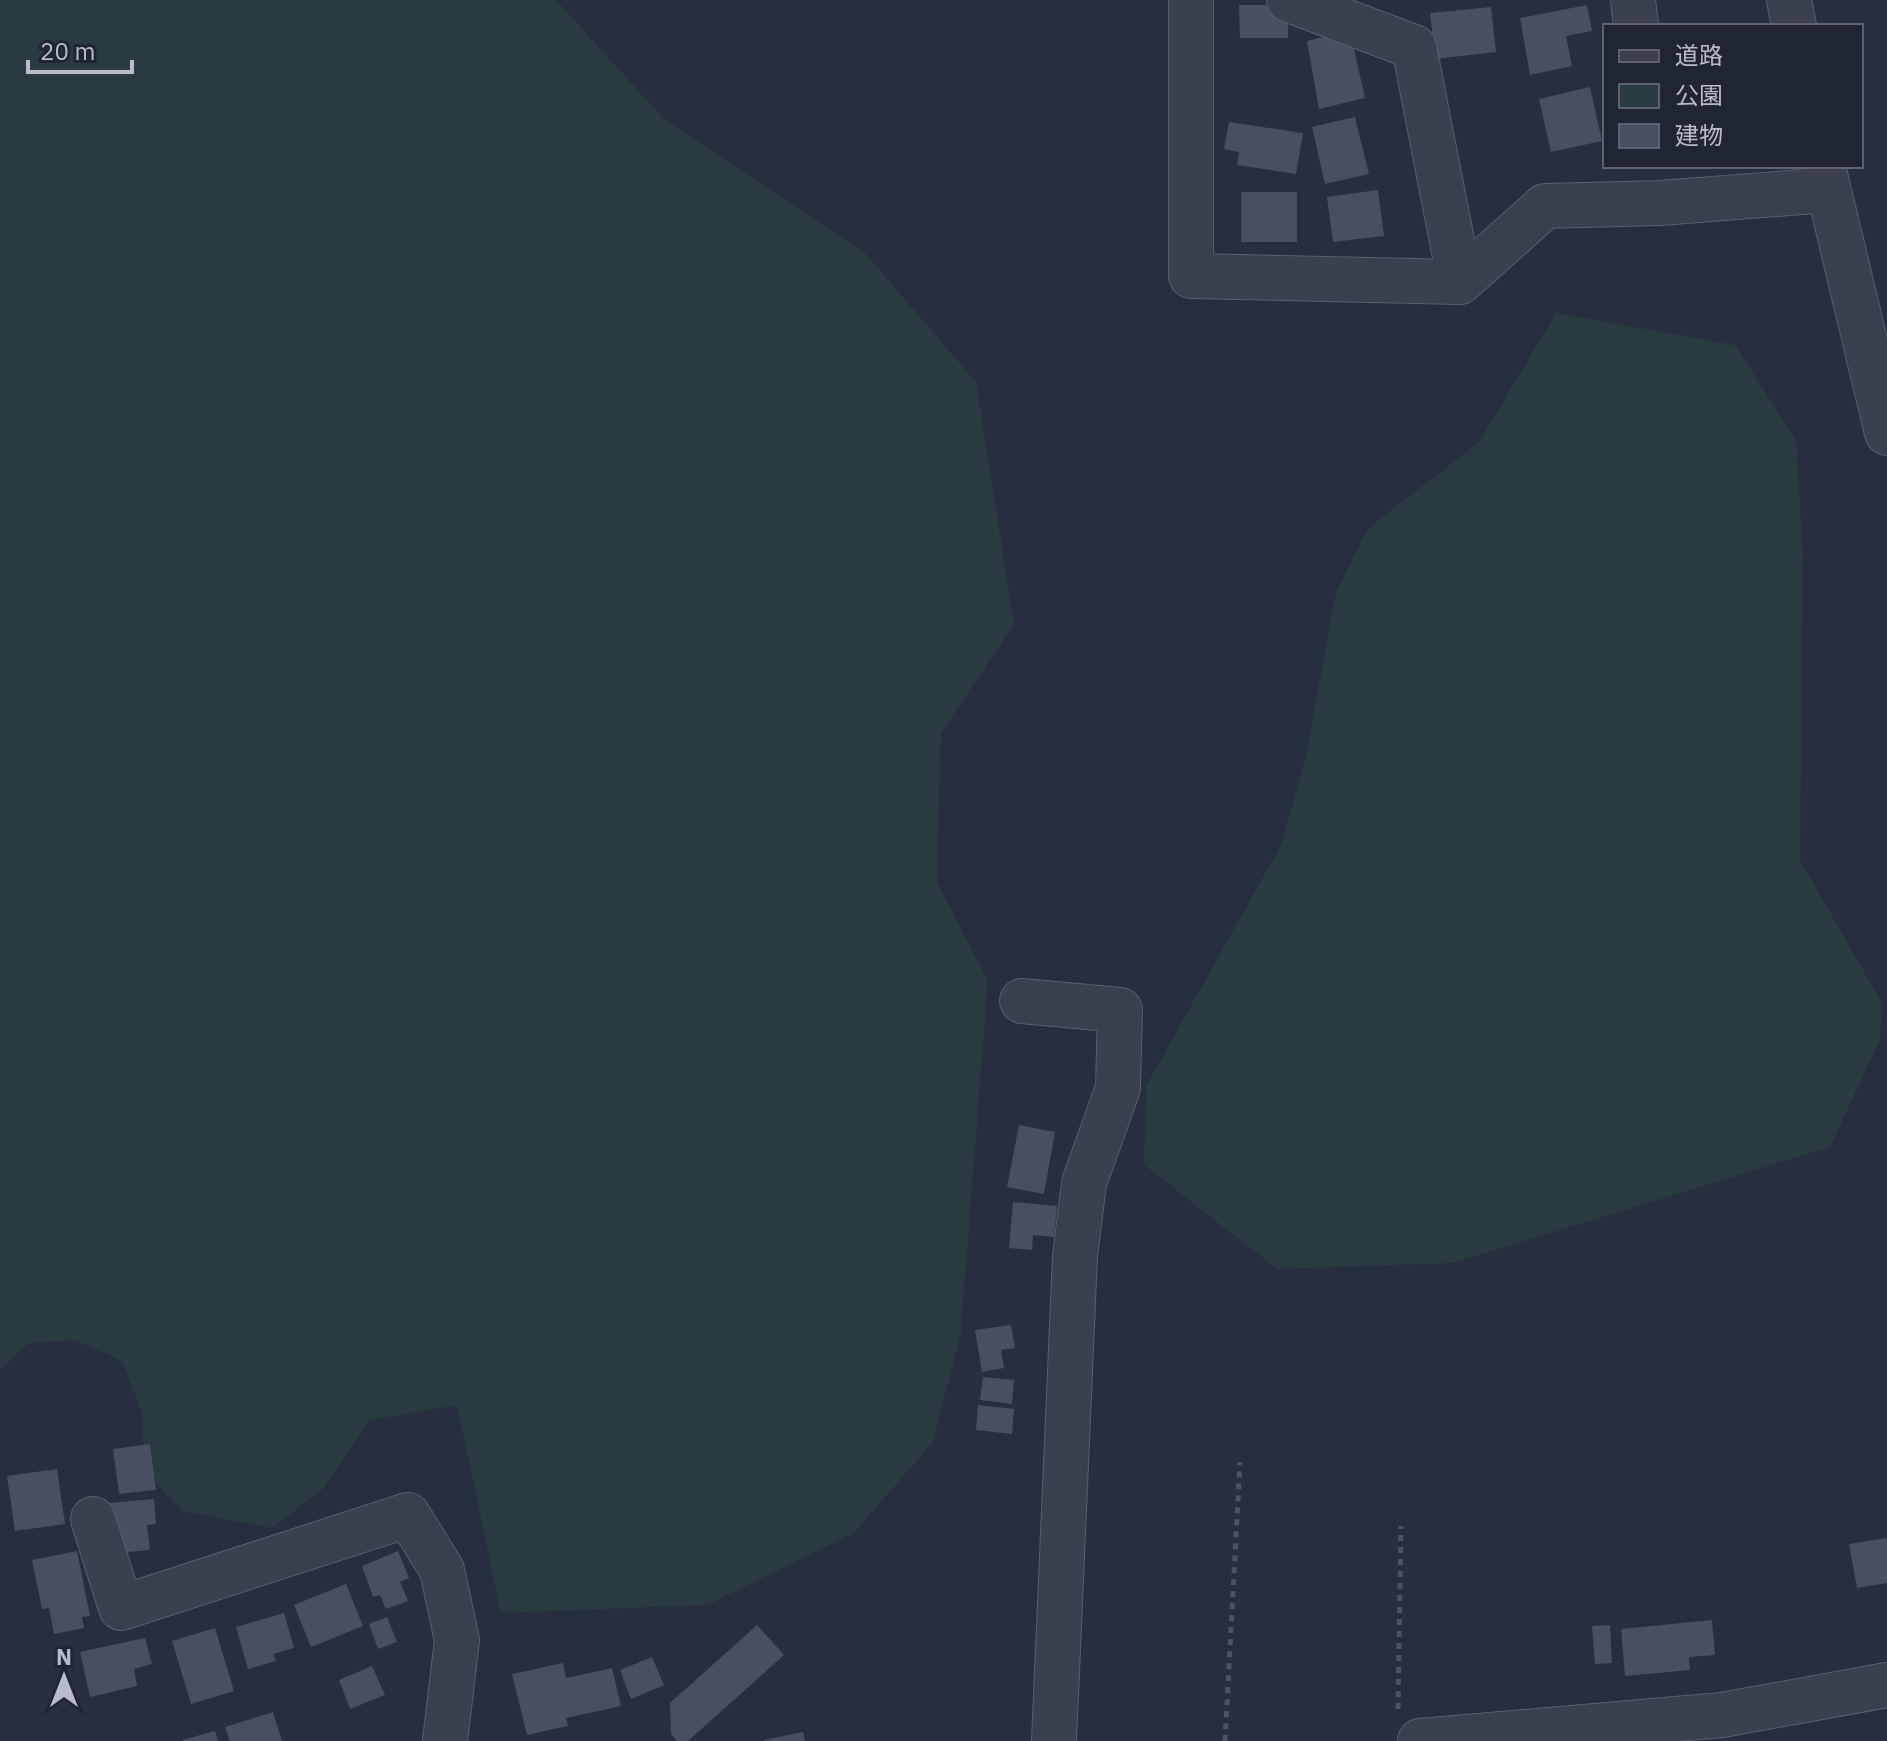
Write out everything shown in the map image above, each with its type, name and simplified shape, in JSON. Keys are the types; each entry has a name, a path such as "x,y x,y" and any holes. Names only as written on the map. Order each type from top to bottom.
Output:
{"street":[{"path":"1191,0 1191,276 1460,282 1545,206 1658,184 1826,178 1887,433"},
{"path":"1289,0 1414,47 1460,282"},
{"path":"1633,0 1636,24"},
{"path":"1789,0 1794,24"},
{"path":"1022,1001 1120,1010 1118,1088 1084,1183 1075,1256 1054,1741"},
{"path":"93,1519 121,1608 408,1515 442,1570 457,1640 445,1741"},
{"path":"1409,1727 1722,1715 1887,1685"}],"path":[{"path":"1225,1741 1240,1462"},
{"path":"1401,1526 1409,1727"}],"green space":[{"path":"0,0 556,0 664,119 865,253 976,382 1014,624 941,733 937,882 988,981 961,1332 933,1442 854,1533 707,1605 501,1613 457,1405 370,1420 322,1490 272,1528 182,1511 144,1471 142,1413 122,1361 75,1340 29,1343 0,1369"},
{"path":"1556,313 1735,345 1796,440 1803,556 1800,860 1882,1003 1880,1040 1830,1147 1453,1263 1277,1269 1144,1165 1146,1086 1281,845 1306,756 1336,592 1367,529 1479,442"}],"building":[{"path":"1239,5 1288,5 1288,38 1240,38"},
{"path":"1587,5 1592,31 1566,36 1572,66 1530,75 1520,18"},
{"path":"1491,7 1496,52 1435,59 1430,13"},
{"path":"1350,31 1365,98 1319,109 1307,41"},
{"path":"1590,87 1602,141 1551,152 1539,99"},
{"path":"1355,117 1369,174 1325,184 1312,127"},
{"path":"1229,122 1303,133 1296,174 1237,165 1239,152 1224,149"},
{"path":"1378,190 1384,236 1333,242 1327,197"},
{"path":"1241,192 1297,192 1297,242 1241,242"},
{"path":"1019,1125 1055,1132 1044,1194 1007,1187"},
{"path":"1013,1202 1057,1206 1054,1237 1033,1235 1032,1250 1009,1248"},
{"path":"1011,1325 1015,1348 1001,1350 1004,1368 982,1372 975,1330"},
{"path":"983,1377 1014,1380 1012,1404 980,1400"},
{"path":"978,1405 1014,1409 1012,1434 976,1430"},
{"path":"150,1444 156,1490 119,1494 113,1449"},
{"path":"57,1469 65,1524 15,1531 7,1476"},
{"path":"154,1499 156,1524 147,1525 150,1550 116,1553 109,1503"},
{"path":"1887,1538 1887,1583 1857,1588 1849,1544"},
{"path":"77,1551 90,1616 82,1617 84,1628 54,1634 49,1608 42,1609 32,1560"},
{"path":"398,1551 409,1578 400,1582 408,1601 386,1609 380,1595 373,1597 362,1566"},
{"path":"346,1584 363,1626 311,1647 294,1605"},
{"path":"284,1613 294,1648 273,1654 276,1661 248,1669 236,1627"},
{"path":"387,1617 397,1642 378,1649 369,1624"},
{"path":"1712,1620 1715,1655 1689,1657 1690,1670 1625,1676 1621,1629"},
{"path":"757,1625 784,1655 688,1741 677,1741 671,1734 670,1703"},
{"path":"1610,1625 1612,1663 1595,1664 1592,1626"},
{"path":"215,1628 234,1691 191,1704 172,1641"},
{"path":"145,1638 152,1664 134,1669 137,1686 90,1697 80,1652"},
{"path":"652,1657 664,1685 631,1699 620,1670"},
{"path":"563,1663 566,1678 612,1668 621,1706 566,1718 568,1726 527,1735 512,1674"},
{"path":"372,1666 385,1695 350,1709 339,1680"},
{"path":"273,1712 282,1741 230,1741 225,1727"},
{"path":"215,1731 218,1741 182,1740"},
{"path":"803,1732 805,1741 764,1741 764,1740"}]}
